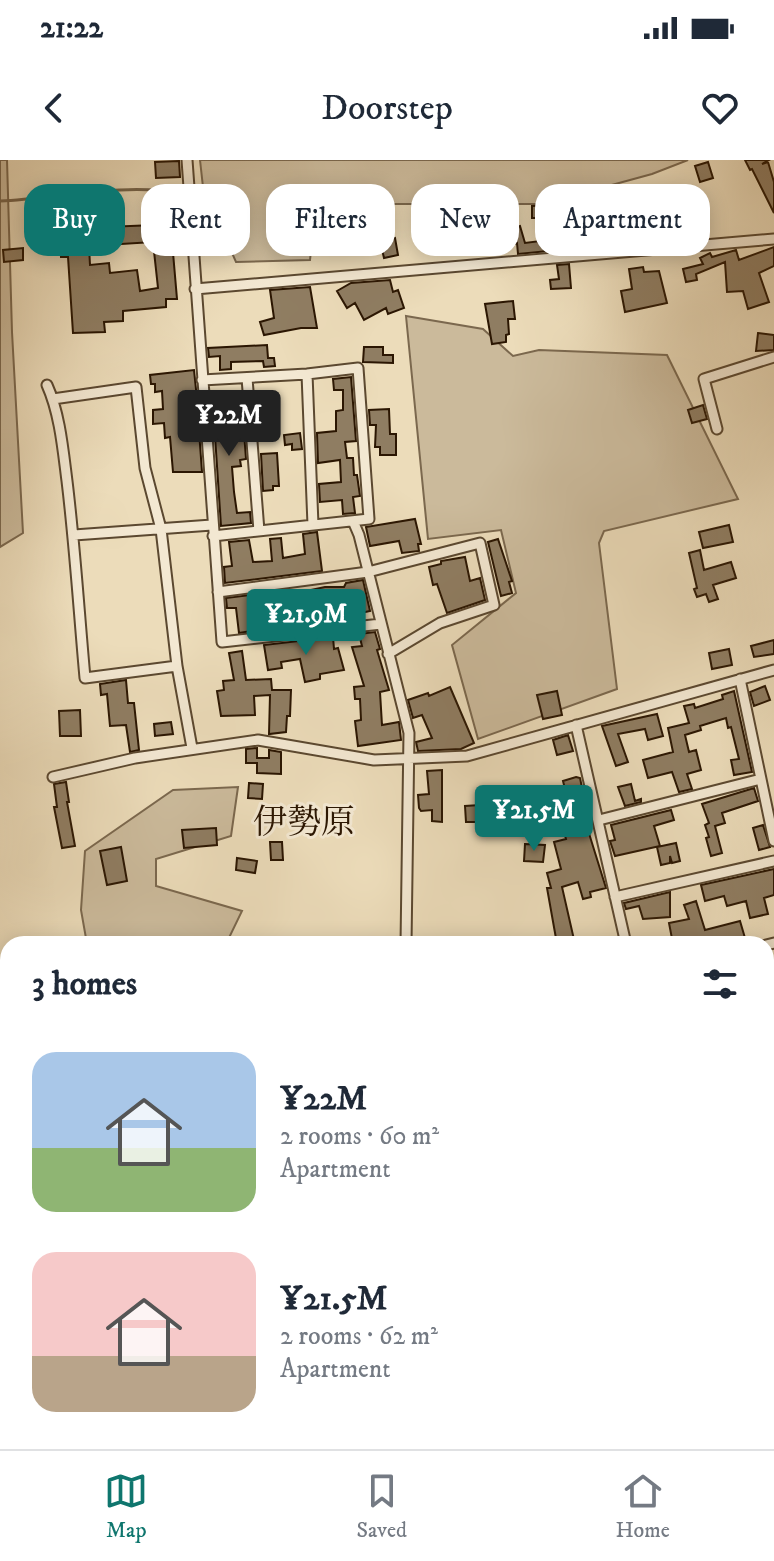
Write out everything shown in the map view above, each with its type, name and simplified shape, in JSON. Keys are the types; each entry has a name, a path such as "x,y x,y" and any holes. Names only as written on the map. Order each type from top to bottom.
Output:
{"street":[{"path":"187,160 222,642 381,624"},
{"path":"195,289 774,239"},
{"path":"717,429 704,379 774,357"},
{"path":"74,535 161,529 259,531 369,519 358,368 202,380"},
{"path":"307,374 313,525"},
{"path":"247,378 259,531"},
{"path":"47,385 53,399 74,535 85,678 177,666"},
{"path":"53,399 136,387 145,468 161,529 177,666 192,748"},
{"path":"353,521 409,733 406,936"},
{"path":"218,592 368,572 480,543 494,605 440,623 388,654"},
{"path":"53,777 135,758 258,740 374,760 467,756 774,670"},
{"path":"740,679 774,841"},
{"path":"576,725 624,936"},
{"path":"599,820 761,779"},
{"path":"615,897 774,861"}],"shaded area":[{"path":"0,160 7,160 23,533 0,547"},
{"path":"200,160 688,160 615,184 535,184 535,204 519,204 519,184 411,184 411,204 395,204 395,184 266,184 266,256 310,256 310,260 236,262 233,256 250,256 250,184 203,184"},
{"path":"406,316 483,329 513,356 539,350 667,355 738,499 604,531 599,543 617,689 478,739 452,645 516,593 501,530 428,539"},
{"path":"238,787 231,836 156,859 156,886 242,911 230,936 86,936 81,910 85,851 173,790"}],"building":[{"path":"745,160 769,160 762,164 768,162 774,182 774,213 752,169"},
{"path":"179,161 180,177 156,178 155,162"},
{"path":"708,162 713,178 700,182 695,166"},
{"path":"125,226 141,226 141,243 125,244"},
{"path":"519,226 525,243 535,242 535,252 519,254"},
{"path":"774,247 774,266 759,273 769,302 748,309 743,291 727,292 725,262 696,274 697,280 686,282 683,269 703,264 700,258 710,256 710,253 712,257 736,250 739,260"},
{"path":"23,248 23,260 4,262 3,250"},
{"path":"90,256 90,265 109,263 110,273 137,270 140,291 158,288 155,256 173,256 177,299 166,299 166,307 123,311 123,321 104,322 105,332 73,333 68,257 61,257"},
{"path":"569,264 571,288 551,289 550,280 559,279 557,265"},
{"path":"643,267 644,272 659,271 667,303 625,312 621,291 632,289 629,269"},
{"path":"390,280 393,292 398,290 404,308 388,314 386,308 364,320 355,303 347,308 337,291 351,283"},
{"path":"310,287 317,328 264,335 260,322 274,318 270,290"},
{"path":"513,301 515,319 508,319 506,342 492,344 485,304"},
{"path":"758,333 774,335 774,350 756,351"},
{"path":"267,345 268,358 274,358 275,366 264,367 263,361 231,362 231,369 220,370 220,356 209,357 208,348"},
{"path":"364,347 383,347 383,355 393,355 393,363 363,362"},
{"path":"194,370 197,399 193,400 195,417 198,417 202,472 173,472 170,437 165,438 164,423 153,424 153,410 163,409 162,391 155,392 150,375"},
{"path":"351,377 356,441 345,442 347,458 353,458 360,496 353,497 355,513 343,514 342,500 320,502 319,484 341,482 340,460 318,463 317,433 336,431 336,411 343,410 343,390 334,390 333,379"},
{"path":"232,393 237,419 243,419 246,459 240,460 241,466 232,467 237,513 250,512 251,523 221,526 213,406 222,405 221,394"},
{"path":"703,405 707,419 692,423 688,410"},
{"path":"257,408 275,408 278,436 259,437"},
{"path":"389,409 390,434 396,434 396,455 380,455 380,447 375,447 376,425 370,425 369,410"},
{"path":"300,433 302,449 292,450 292,444 285,445 284,435"},
{"path":"277,453 279,486 263,491 261,454"},
{"path":"415,519 421,544 418,544 419,551 402,553 399,541 370,546 366,527"},
{"path":"729,525 733,542 703,548 699,532"},
{"path":"317,532 322,571 225,583 224,567 232,566 229,542 249,540 253,562 272,561 270,539 281,538 283,558 305,554 303,534"},
{"path":"498,539 512,581 509,582 512,593 501,596 488,542"},
{"path":"700,550 704,570 731,562 736,578 713,585 718,599 709,602 706,594 697,597 694,589 697,588 689,553"},
{"path":"465,557 470,581 480,578 485,600 447,613 437,584 433,585 429,567 441,564 441,561"},
{"path":"363,580 370,611 356,614 357,619 313,624 312,614 280,621 278,609 295,607 292,594 325,587 344,587 346,583"},
{"path":"258,594 259,604 253,605 257,630 239,633 236,608 227,608 226,598"},
{"path":"375,632 389,690 380,692 382,725 399,722 401,740 358,746 355,721 361,720 360,699 355,699 354,687 364,686 352,647 362,646 359,634"},
{"path":"333,637 334,649 338,648 344,670 320,674 320,679 305,682 300,659 281,662 282,668 268,670 264,645"},
{"path":"774,640 774,654 754,657 751,646"},
{"path":"729,649 732,665 712,669 709,653"},
{"path":"242,651 246,680 271,679 272,690 291,690 286,732 269,734 270,695 254,696 255,715 221,716 217,691 224,690 223,681 234,680 229,653"},
{"path":"126,680 128,703 134,703 139,750 130,752 126,725 110,726 107,694 101,695 100,684"},
{"path":"765,686 770,700 754,706 750,692"},
{"path":"450,687 474,743 461,749 418,751 416,742 432,738 422,715 413,718 408,700"},
{"path":"557,691 562,715 543,719 537,695"},
{"path":"734,691 752,772 734,775 731,760 739,759 726,718 700,726 701,730 685,735 689,752 696,750 701,770 687,774 692,789 679,792 672,772 648,778 643,760 673,752 668,728 689,723 684,706 694,704 695,708 723,699 722,695"},
{"path":"80,710 81,736 60,736 59,711"},
{"path":"657,714 663,736 648,740 645,729 618,734 628,762 616,766 602,726"},
{"path":"171,722 173,734 155,736 154,724"},
{"path":"568,735 573,751 557,755 553,740"},
{"path":"257,748 257,758 269,758 269,750 281,752 281,774 257,773 257,763 246,763 246,749"},
{"path":"442,770 442,822 432,821 432,810 421,811 418,795 429,794 427,771"},
{"path":"580,778 590,826 587,827 606,888 590,892 591,897 583,899 578,882 562,887 573,936 556,936 547,888 551,888 547,873 561,869 554,842 566,839 557,808 569,805 563,781"},
{"path":"66,782 75,846 62,848 54,807 57,807 54,784"},
{"path":"249,783 263,784 262,799 248,798"},
{"path":"631,784 635,801 641,799 641,802 625,806 618,787"},
{"path":"754,788 758,801 722,813 725,823 715,826 722,853 711,856 705,825 709,823 702,804"},
{"path":"480,805 480,822 466,822 465,806"},
{"path":"671,810 674,820 654,826 660,846 615,856 610,841 615,840 611,825"},
{"path":"763,825 770,847 759,850 753,828"},
{"path":"216,828 217,845 184,848 182,830"},
{"path":"270,842 282,842 283,860 271,860"},
{"path":"676,843 680,861 672,863 670,856 670,863 661,865 657,847"},
{"path":"525,844 545,845 543,862 524,861"},
{"path":"121,847 127,881 107,885 100,851"},
{"path":"237,858 257,861 255,873 236,870"},
{"path":"774,869 774,895 764,898 768,914 750,918 746,901 727,906 724,896 705,901 701,885"},
{"path":"670,892 670,917 643,919 639,906 626,909 624,903"},
{"path":"696,901 705,930 740,921 744,936 671,936 669,923 689,919 684,905"}],"waterway":[{"path":"0,201 141,190"}],"district":[{"name":"伊勢原","path":"304,823"}]}
